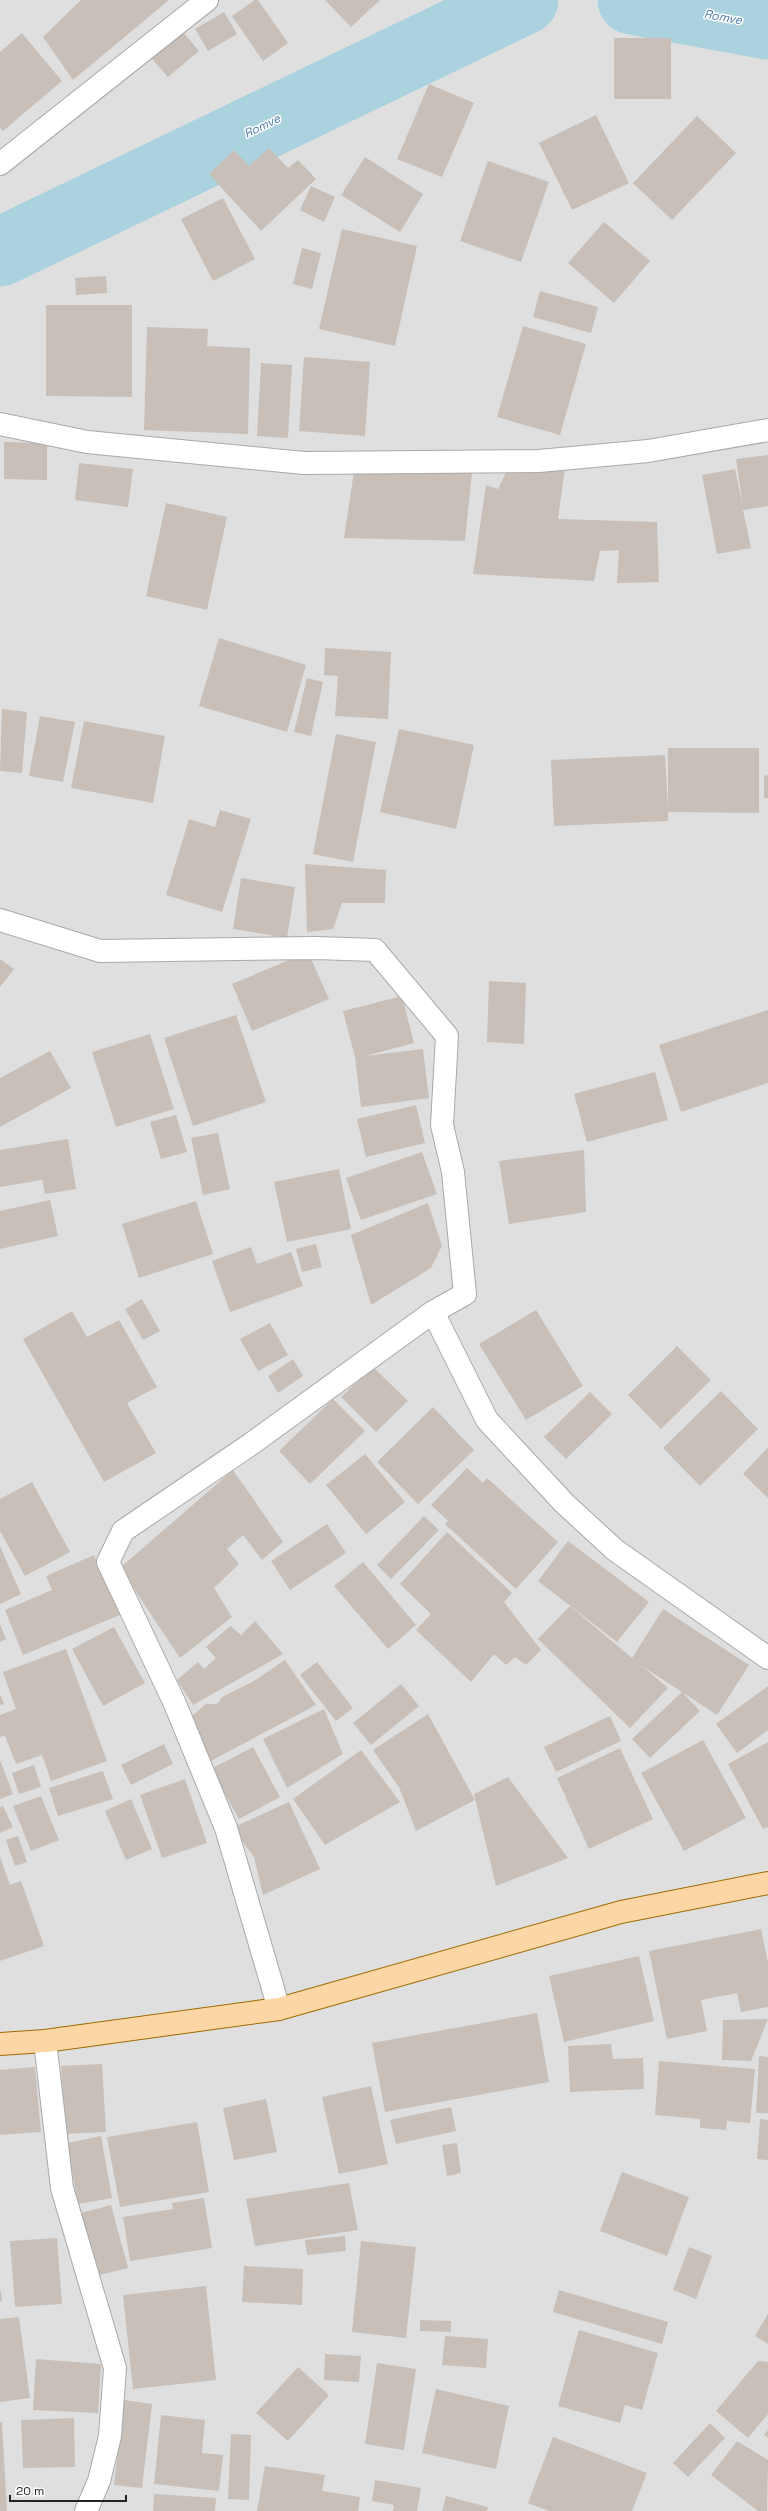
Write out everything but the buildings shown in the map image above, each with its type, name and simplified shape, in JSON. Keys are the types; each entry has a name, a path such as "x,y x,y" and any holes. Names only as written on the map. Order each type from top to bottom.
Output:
{"main road":[{"path":"0,2044 45,2041 279,2010 621,1912 768,1883"}],"street":[{"path":"0,164 207,0"},
{"path":"0,424 87,442 304,463 539,461 648,451 768,430"},
{"path":"0,920 100,951 316,948 375,950 447,1036 442,1125 453,1172 465,1294 433,1312 251,1444 123,1531 108,1562 175,1704 226,1828 279,2010"},
{"path":"433,1312 487,1420 564,1503 615,1550 768,1658"},
{"path":"45,2041 62,2188 115,2368 110,2436 99,2481 86,2511"}],"shaded area":[{"path":"0,0 768,0 768,2511 0,2511"}],"waterway":[{"name":"Romve","path":"0,252 524,0"},
{"name":"Romve","path":"632,0 768,25"}]}
